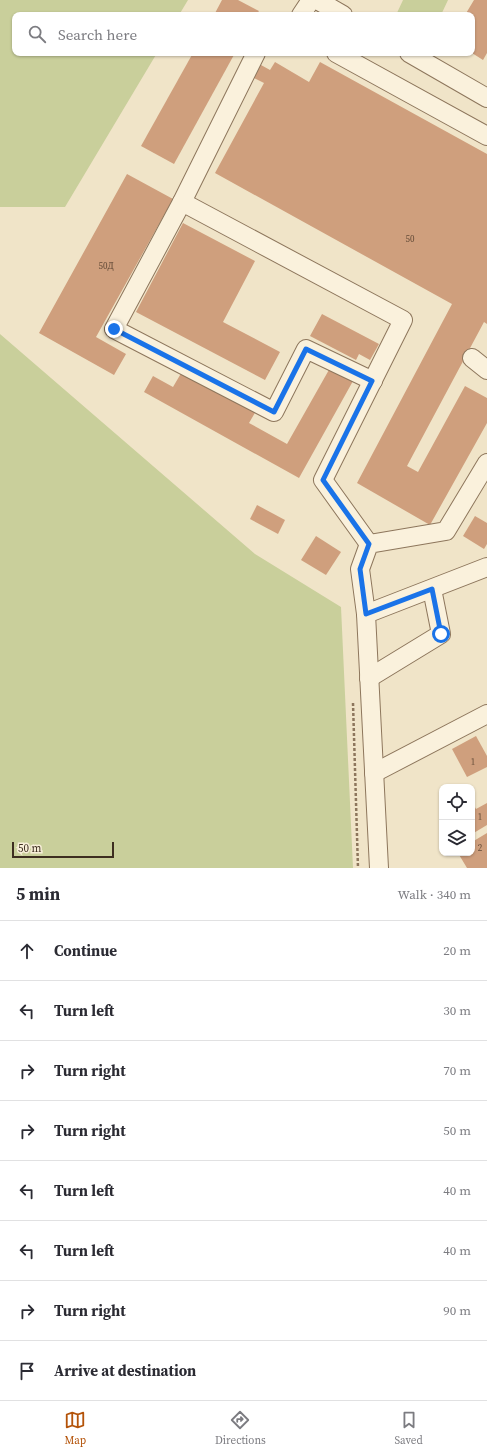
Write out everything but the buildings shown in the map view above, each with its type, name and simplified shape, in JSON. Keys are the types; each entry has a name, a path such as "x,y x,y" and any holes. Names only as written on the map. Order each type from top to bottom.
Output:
{"street":[{"path":"303,12 311,0"},
{"path":"317,0 338,12"},
{"path":"255,56 182,202 114,329 274,412 306,349 372,381"},
{"path":"341,56 487,136"},
{"path":"414,56 487,98"},
{"path":"182,202 403,320 323,480 369,544"},
{"path":"472,358 487,370"},
{"path":"369,544 446,531 487,462"},
{"path":"369,544 360,569 366,614 379,868"},
{"path":"366,614 487,567"},
{"path":"369,678 441,634 432,589"},
{"path":"374,773 484,721"}],"path":[{"path":"353,697 358,868"}],"green space":[{"path":"0,0 188,0 181,12 12,12 12,56 155,56 65,207 0,207"},
{"path":"403,0 448,0 442,12 397,12"},
{"path":"0,334 255,554 341,607 353,868 0,868"}],"route":[{"path":"114,329 274,412 306,349 372,381 323,480 369,544 360,569 366,614 432,589 441,634"}]}
